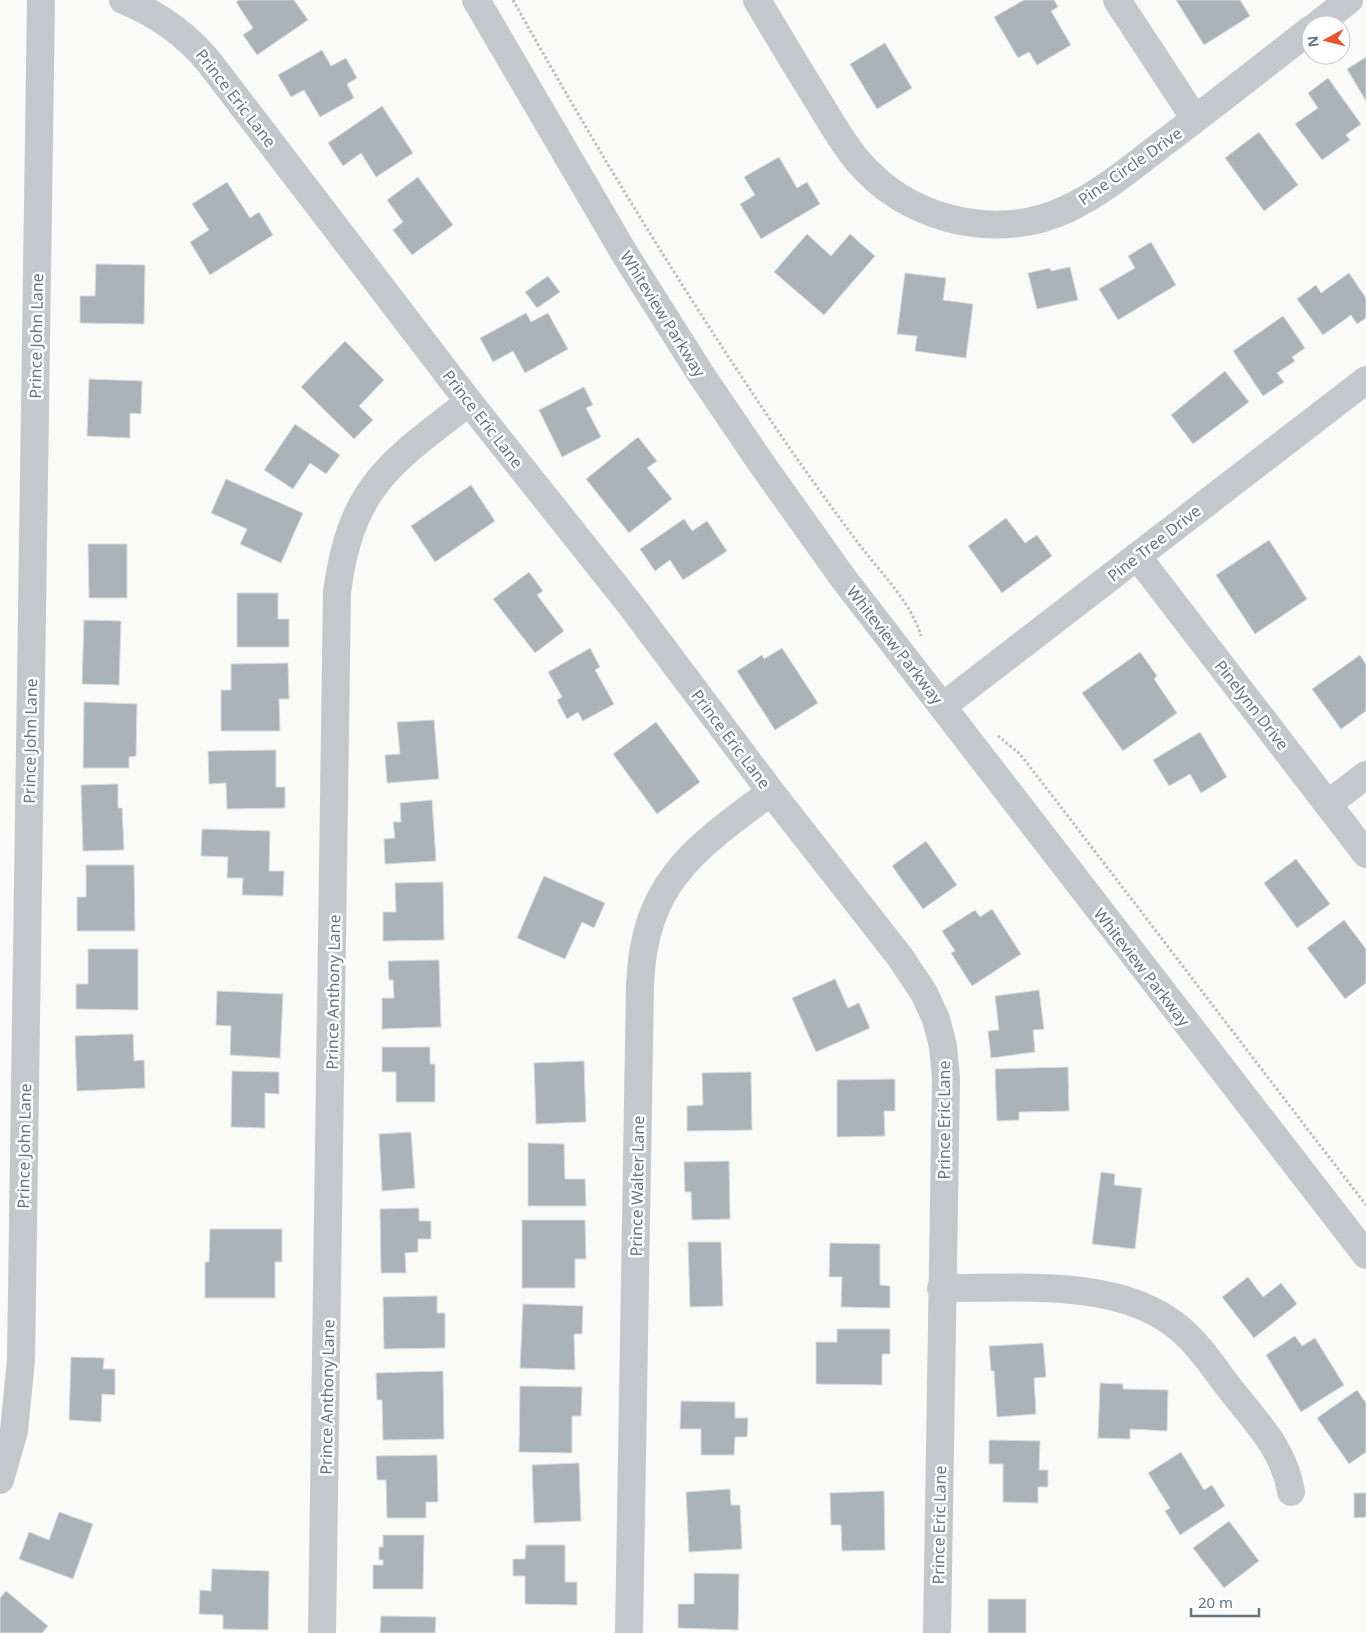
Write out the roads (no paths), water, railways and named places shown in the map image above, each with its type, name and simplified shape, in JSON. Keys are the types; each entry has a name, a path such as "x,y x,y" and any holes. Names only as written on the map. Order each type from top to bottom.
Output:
{"street":[{"name":"Prince John Lane","path":"0,1480 10,1452 18,1403 11,1240 41,0"},
{"name":"Prince Eric Lane","path":"123,0 168,22 199,50 469,402 629,602 771,792 900,957 924,993 936,1019 943,1046 946,1079 941,1288 937,1633"},
{"name":"Whiteview Parkway","path":"476,0 612,232 700,374 843,578 1366,1255"},
{"name":"Pine Circle Drive","path":"757,0 830,121 858,162 889,191 915,206 942,217 968,222 998,224 1028,221 1055,214 1089,197 1195,119 1301,37"},
{"path":"1117,0 1195,119"},
{"path":"1330,15 1349,0"},
{"name":"Pine Tree Drive","path":"943,706 1366,380"},
{"name":"Prince Anthony Lane","path":"322,1633 338,585 344,550 350,530 376,482 408,449 469,402"},
{"name":"Pinelynn Drive","path":"1137,556 1366,854"},
{"path":"1328,804 1366,775"},
{"name":"Prince Walter Lane","path":"629,1633 640,985 647,930 660,896 684,862 718,831 771,792"},
{"path":"941,1288 1082,1290 1121,1299 1156,1313 1189,1338 1268,1437 1286,1469 1291,1492"}]}
